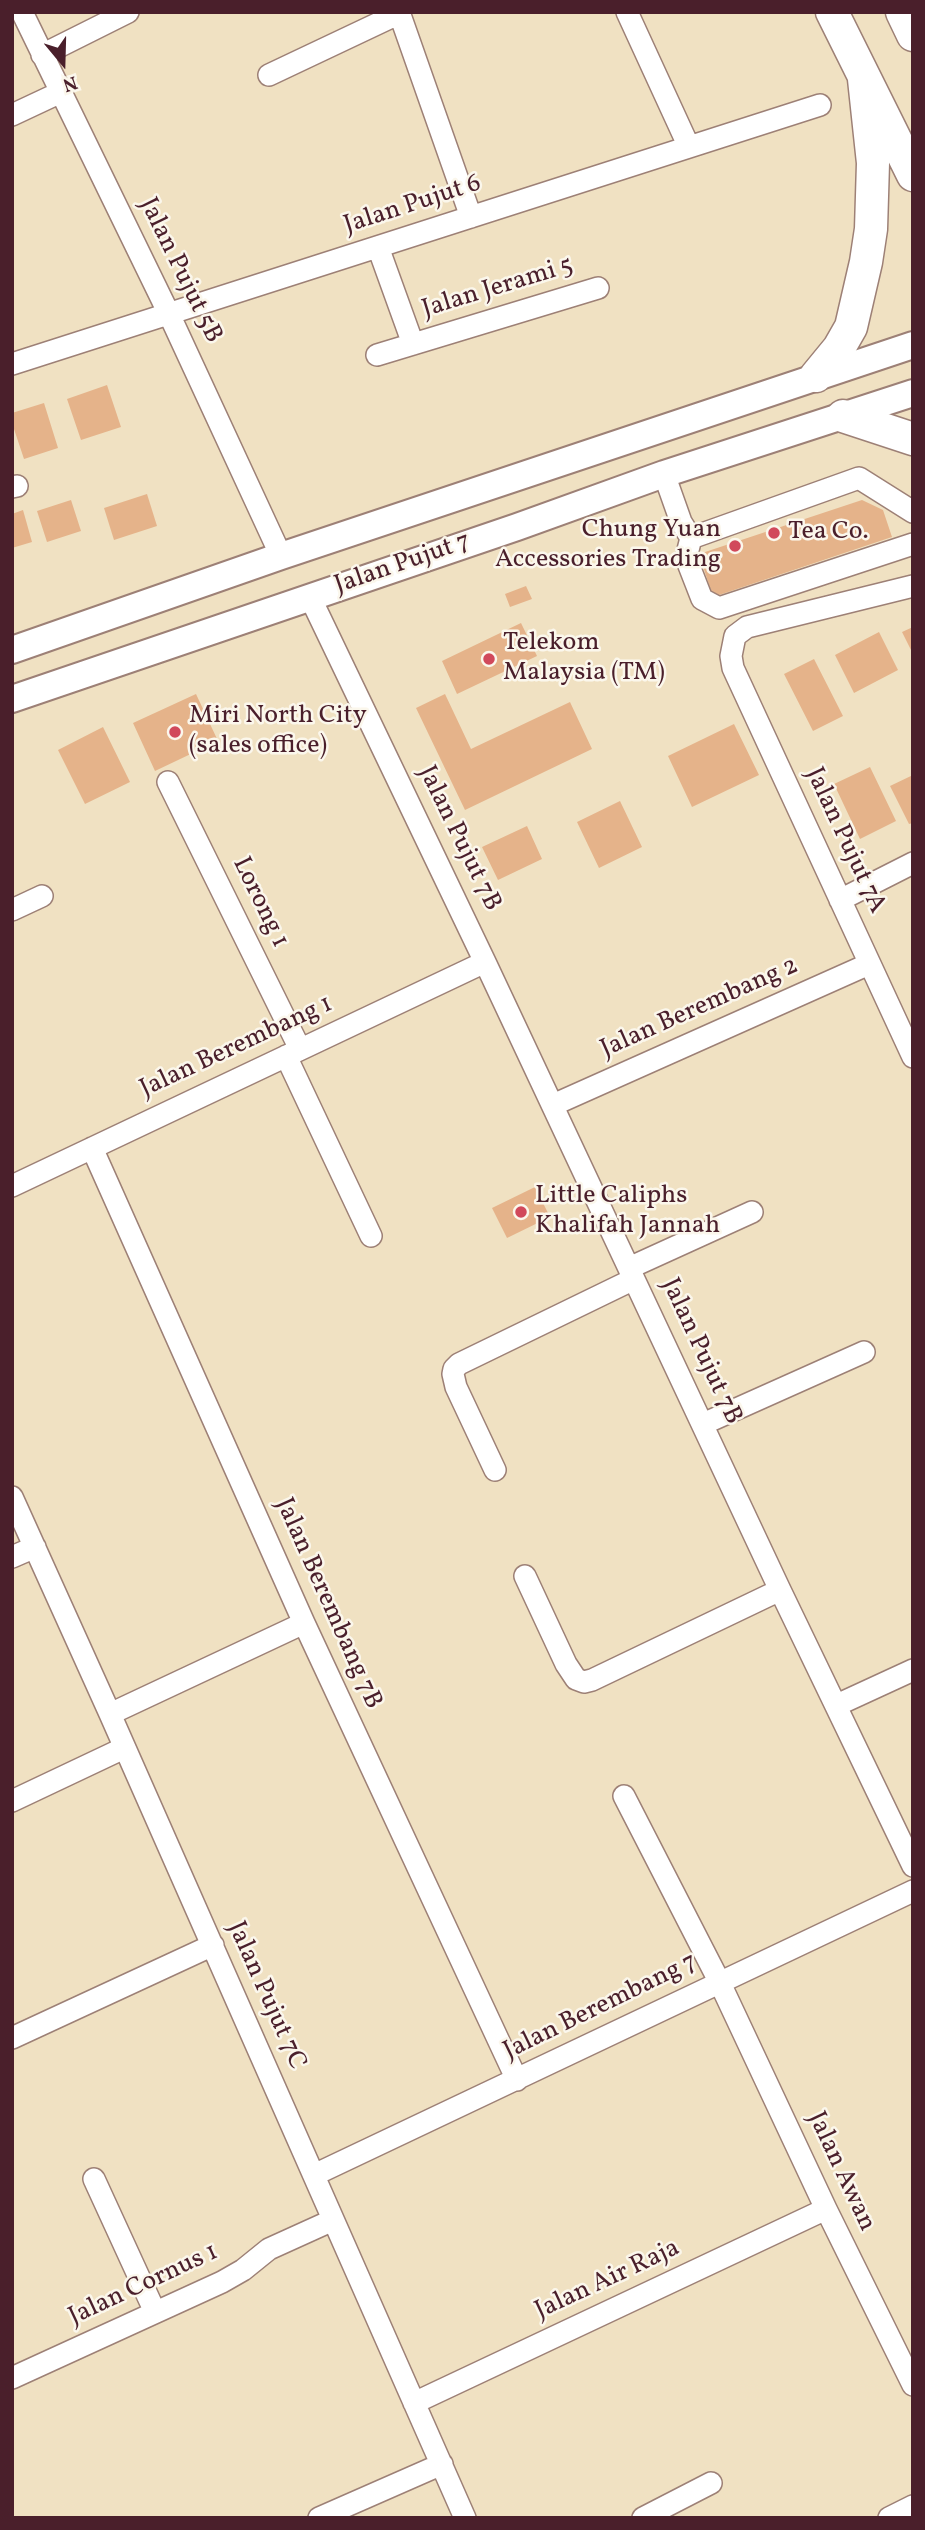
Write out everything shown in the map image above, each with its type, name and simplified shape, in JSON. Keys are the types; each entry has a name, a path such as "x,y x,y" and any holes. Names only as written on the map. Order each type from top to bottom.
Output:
{"highway":[{"path":"832,12 913,175"},
{"path":"902,12 913,35"},
{"path":"816,376 839,348 851,327 866,262 871,229 873,163 864,79"},
{"path":"843,416 913,439"}],"main road":[{"name":"Jalan Pujut 7","path":"12,650 281,556 913,345"},
{"name":"Jalan Pujut 7","path":"12,699 664,474 913,393"}],"street":[{"name":"Jalan Pujut 5B","path":"22,12 169,314 281,556"},
{"path":"42,55 128,12"},
{"path":"627,12 690,147"},
{"path":"269,75 399,13 471,217"},
{"path":"12,115 61,92"},
{"name":"Jalan Pujut 6","path":"12,364 820,105"},
{"name":"Jalan Jerami 5","path":"378,247 413,344"},
{"name":"Jalan Jerami 5","path":"377,355 598,288"},
{"path":"664,474 681,522 691,538 859,478 913,512"},
{"name":"Jalan Pujut 7A","path":"691,538 685,558 702,599 719,608 733,641 733,668 913,1058"},
{"path":"719,608 913,544"},
{"path":"733,641 747,627 913,586"},
{"name":"Jalan Pujut 7B","path":"310,597 913,1866"},
{"name":"Lorong 1","path":"168,782 293,1053 371,1236"},
{"path":"840,900 913,863"},
{"path":"12,910 42,896"},
{"name":"Jalan Berembang 1","path":"12,1186 485,962"},
{"name":"Jalan Berembang 2","path":"553,1105 869,964"},
{"name":"Jalan Berembang 7B","path":"92,1148 304,1623 517,2080"},
{"path":"495,1471 456,1387 454,1368 752,1212"},
{"path":"704,1424 864,1352"},
{"name":"Jalan Pujut 7C","path":"12,1497 465,2518"},
{"path":"12,1557 34,1547"},
{"path":"524,1576 566,1664 576,1679 584,1682 780,1590"},
{"path":"110,1714 304,1623"},
{"path":"837,1705 913,1670"},
{"path":"12,1801 124,1748"},
{"name":"Jalan Awan","path":"624,1796 719,1981 825,2209 913,2385"},
{"name":"Jalan Berembang 7","path":"314,2175 913,1891"},
{"path":"12,2038 213,1945"},
{"path":"94,2179 155,2312"},
{"name":"Jalan Air Raja","path":"414,2403 825,2209"},
{"name":"Jalan Cornus 1","path":"12,2378 222,2282 270,2249 333,2220"},
{"path":"319,2518 442,2465"},
{"path":"643,2518 711,2483"},
{"path":"889,2518 913,2506"}],"building":[{"path":"107,385 121,427 81,440 67,399"},
{"path":"44,403 58,448 24,459 12,423 12,413"},
{"path":"147,494 157,526 114,540 104,508"},
{"path":"71,500 81,531 47,542 37,511"},
{"path":"862,500 883,510 892,537 713,597 699,554"},
{"path":"23,510 32,542 12,548 12,514"},
{"path":"526,586 532,599 510,607 505,594"},
{"name":"Telekom Malaysia (TM)","path":"521,623 537,656 457,694 442,661"},
{"path":"913,627 913,654 902,632"},
{"path":"879,632 898,670 854,693 835,655"},
{"path":"814,659 843,716 813,731 784,674"},
{"name":"Miri North City (sales office)","path":"196,694 218,741 155,771 133,723"},
{"path":"445,694 471,749 570,702 592,749 465,810 416,708"},
{"path":"734,724 759,775 692,807 668,756"},
{"path":"103,727 130,782 85,804 58,750"},
{"path":"870,767 896,821 860,839 834,784"},
{"path":"913,775 913,823 909,824 890,786"},
{"path":"620,801 642,847 599,868 577,822"},
{"path":"527,826 542,859 498,880 482,847"},
{"name":"Little Caliphs Khalifah Jannah","path":"535,1187 550,1217 507,1238 492,1208"}],"place":[{"name":"Tea Co.","path":"774,533"},
{"name":"Chung Yuan Accessories Trading","path":"735,546"},
{"name":"Telekom Malaysia (TM)","path":"489,659"},
{"name":"Miri North City (sales office)","path":"175,732"},
{"name":"Little Caliphs Khalifah Jannah","path":"521,1212"}]}
